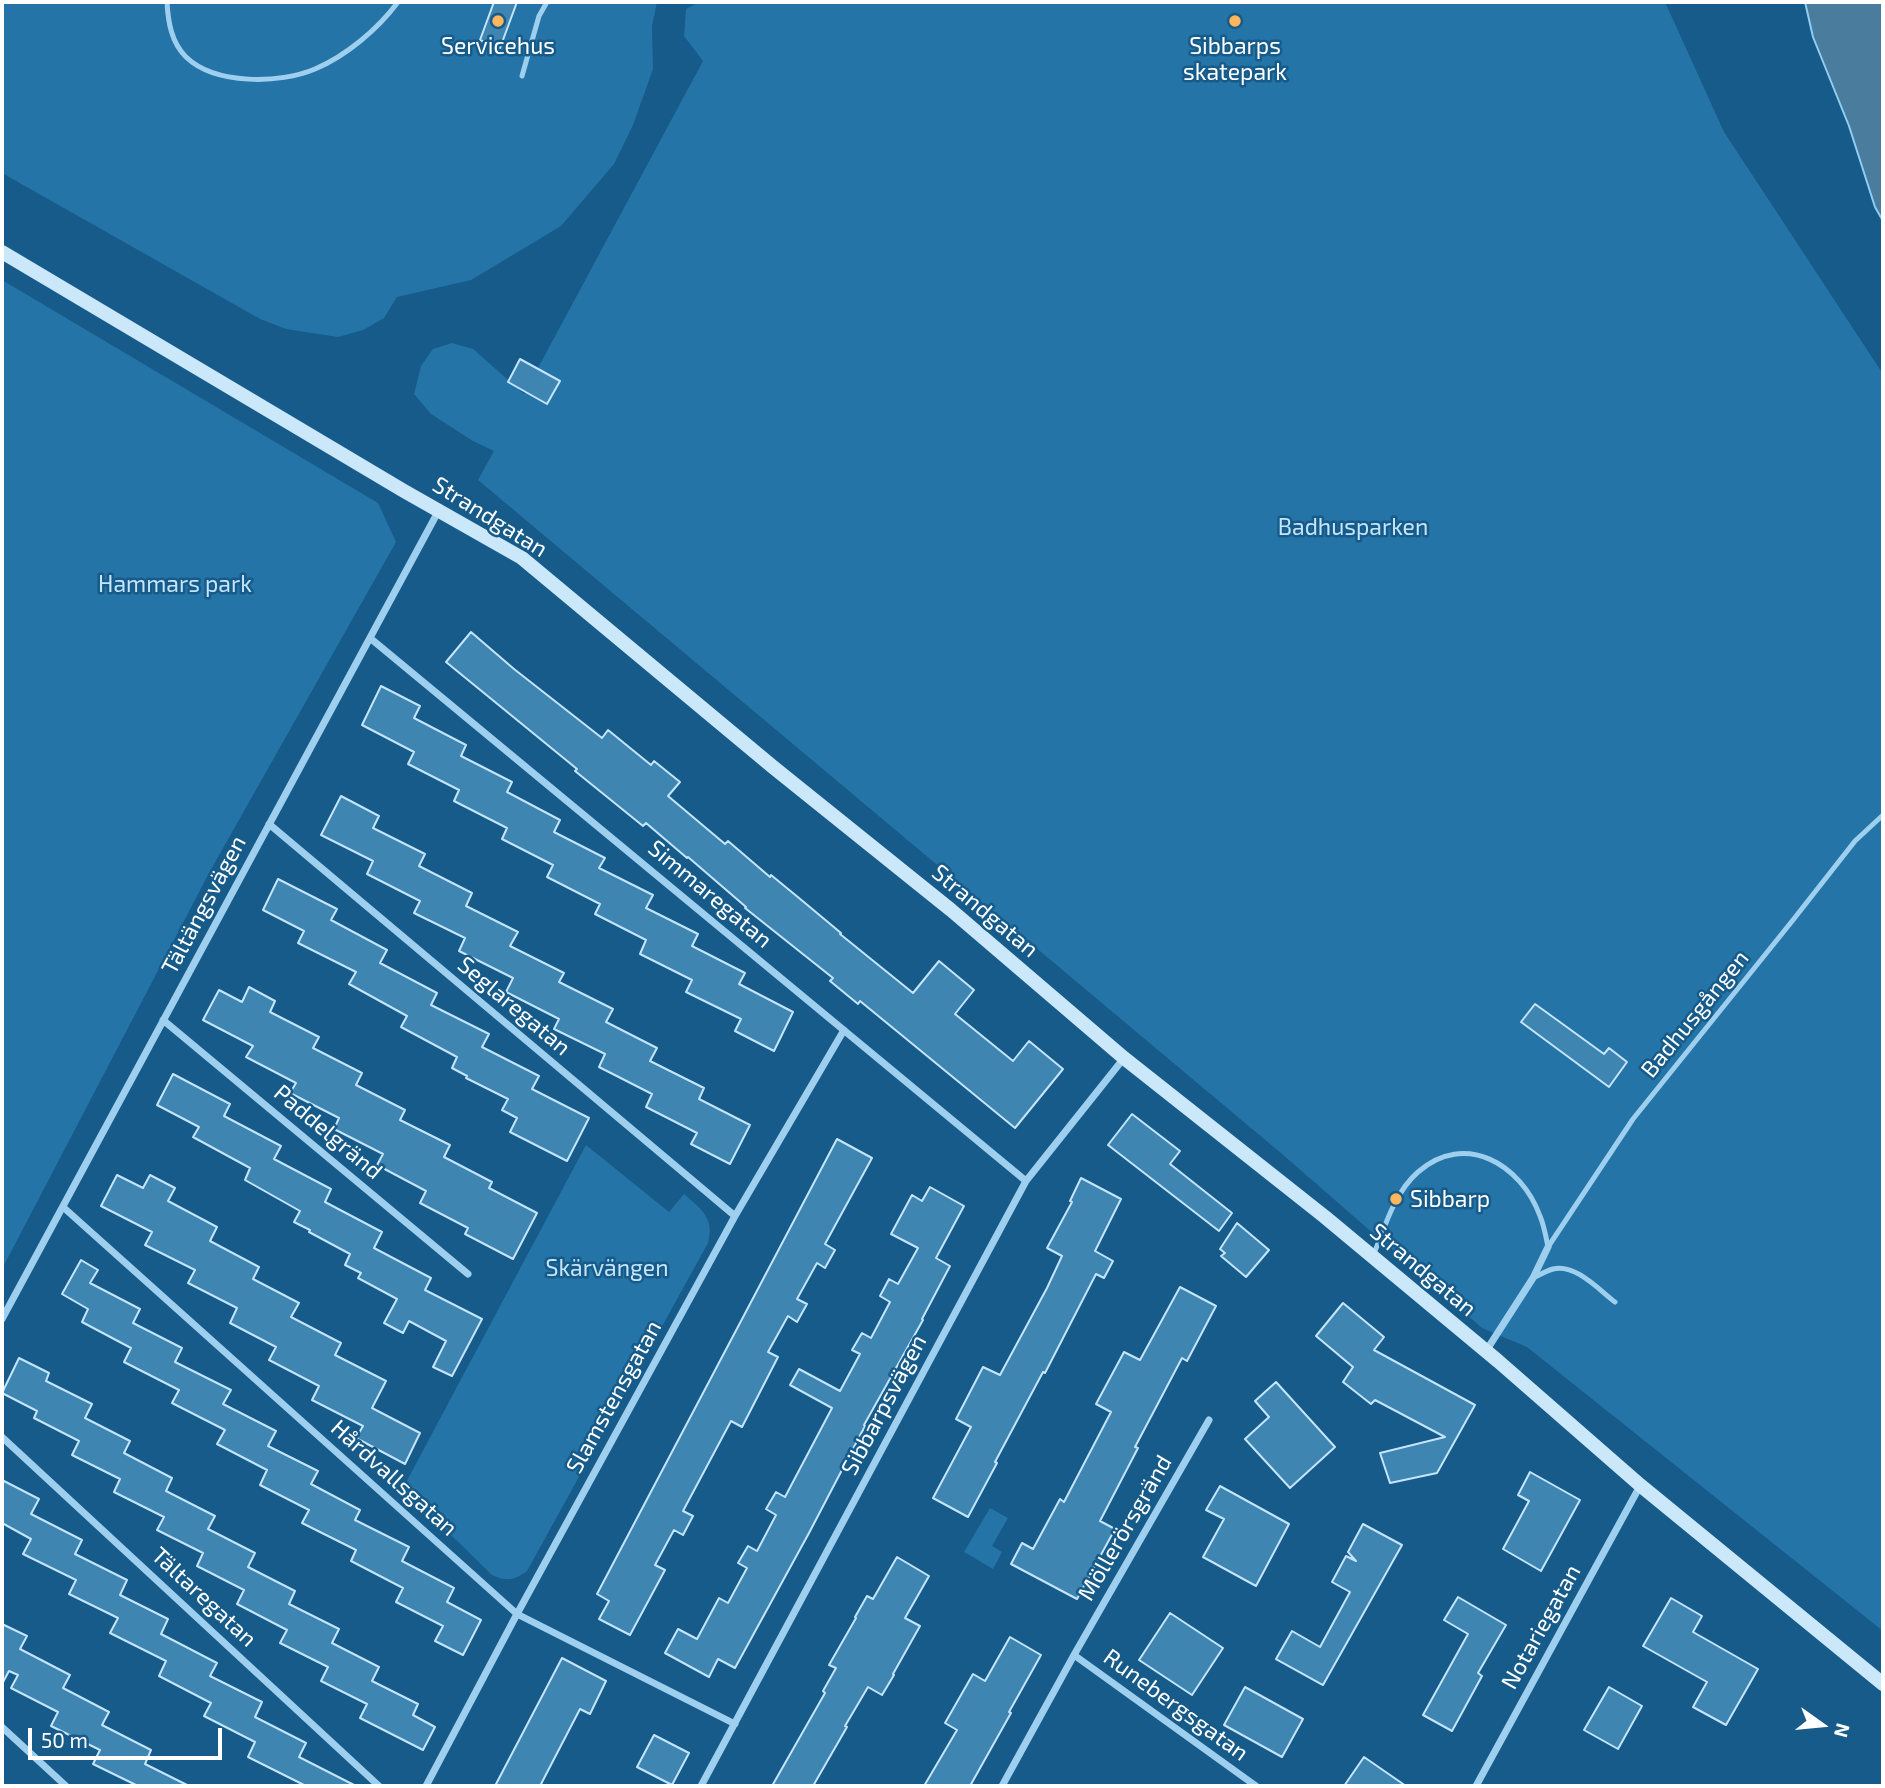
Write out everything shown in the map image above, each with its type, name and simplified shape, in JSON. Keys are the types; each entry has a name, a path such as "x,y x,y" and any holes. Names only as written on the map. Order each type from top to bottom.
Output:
{"street":[{"name":"Strandgatan","path":"2,252 404,491 522,558 950,910 1124,1058 1325,1217 1640,1485 1883,1684"},
{"name":"Tältängsvägen","path":"2,1319 439,510"},
{"name":"Simmaregatan","path":"370,638 1026,1181"},
{"name":"Seglaregatan","path":"269,824 735,1216"},
{"name":"Paddelgränd","path":"163,1020 468,1274"},
{"name":"Slamstensgatan","path":"426,1786 735,1216 844,1030"},
{"name":"Sibbarpsvägen","path":"701,1786 1026,1181 1124,1058"},
{"name":"Hårdvallsgatan","path":"63,1207 517,1614 735,1724"},
{"path":"1486,1352 1533,1278 1548,1247"},
{"name":"Möllerörsgränd","path":"1002,1786 1209,1420"},
{"name":"Tältaregatan","path":"2,1437 379,1786"},
{"name":"Notariegatan","path":"1476,1786 1640,1485"},
{"name":"Runebergsgatan","path":"1074,1655 1256,1786"},
{"path":"2,1727 66,1786"}],"lane":[{"path":"167,2 168,23 185,56 202,68 229,76 262,81 288,78 315,69 352,48 383,22 398,2"},
{"path":"522,76 539,16 547,2"},
{"name":"Badhusgången","path":"1548,1247 1633,1119 1855,841 1883,815"},
{"path":"1373,1258 1396,1199 1416,1173 1434,1160 1451,1154 1467,1153 1487,1157 1502,1165 1522,1185 1540,1214 1548,1247"},
{"path":"1533,1278 1554,1268 1565,1268 1578,1274 1615,1302"}],"green space":[{"path":"2,2 657,2 652,26 653,69 633,125 614,164 561,226 471,280 397,297 384,318 363,330 338,337 286,329 260,319 2,173"},
{"name":"Badhusparken","path":"699,2 1665,2 1724,132 1883,374 1883,1631 1527,1347 1482,1328 1282,1154 478,480 494,451 431,414 414,394 421,366 433,349 452,343 473,349 524,394 703,61 684,36 686,9"},
{"name":"Hammars park","path":"2,280 378,503 396,542 209,873 2,1269"},
{"name":"Skärvängen","path":"586,1145 669,1212 684,1194 705,1215 710,1234 708,1243 527,1571 514,1578 502,1579 492,1575 403,1488"},
{"path":"990,1508 1008,1518 992,1546 1002,1552 993,1569 964,1552"}],"shaded area":[{"path":"1805,2 1883,2 1883,221 1875,207 1849,126 1813,37"}],"building":[{"name":"Servicehus","path":"494,2 517,2 500,48 480,40"},
{"path":"520,359 560,381 547,404 508,382"},
{"path":"471,632 602,738 608,730 651,765 654,761 680,782 668,796 725,844 728,841 770,877 771,875 913,993 939,961 974,990 955,1014 1013,1061 1029,1041 1063,1069 1015,1128 860,1001 858,1004 830,981 833,978 745,908 688,857 646,823 643,826 446,662"},
{"path":"381,686 420,706 414,718 466,745 461,756 512,782 507,792 560,820 554,832 605,858 599,868 653,895 646,908 698,934 692,946 745,973 739,984 793,1012 774,1051 735,1031 741,1019 686,992 692,980 640,954 646,940 595,914 600,904 547,877 553,865 502,839 507,828 454,801 459,790 408,764 414,752 362,725"},
{"path":"341,796 379,816 373,828 425,854 419,866 472,893 466,906 518,932 510,946 564,973 559,982 613,1009 606,1022 657,1048 650,1061 704,1088 699,1099 750,1125 730,1164 691,1144 697,1133 646,1107 652,1094 599,1067 605,1054 554,1029 559,1019 506,992 513,978 459,951 465,938 414,913 420,901 367,874 373,861 321,835"},
{"path":"278,879 337,909 331,920 387,950 380,963 437,993 431,1005 489,1034 482,1047 539,1076 532,1089 589,1118 567,1161 510,1132 517,1118 502,1110 508,1099 452,1068 457,1057 401,1027 407,1016 349,984 356,972 298,943 304,931 263,910"},
{"path":"249,987 275,1001 270,1012 319,1037 313,1048 362,1073 356,1085 405,1110 400,1120 450,1145 444,1157 492,1182 489,1188 537,1213 513,1259 465,1234 468,1228 420,1203 426,1191 377,1165 383,1154 334,1129 339,1118 290,1093 296,1083 246,1057 253,1046 203,1020 219,990 242,1002"},
{"path":"1535,1004 1604,1054 1609,1048 1627,1062 1609,1087 1521,1022"},
{"path":"173,1074 230,1104 224,1116 281,1146 274,1159 331,1189 325,1202 382,1232 374,1248 431,1278 425,1290 482,1319 452,1376 433,1367 446,1341 409,1321 403,1333 384,1323 397,1299 358,1278 361,1273 345,1265 350,1254 294,1222 300,1211 245,1180 250,1168 193,1137 199,1127 157,1105"},
{"path":"1132,1114 1180,1151 1170,1164 1232,1213 1219,1231 1108,1145"},
{"path":"837,1139 872,1158 825,1244 835,1250 825,1268 817,1263 797,1299 807,1304 797,1322 788,1316 768,1352 778,1357 742,1427 731,1421 683,1511 693,1516 683,1535 674,1530 655,1565 665,1570 630,1635 599,1619 609,1601 597,1594"},
{"path":"117,1175 143,1188 150,1175 175,1188 168,1201 217,1227 210,1241 259,1267 253,1279 299,1303 291,1317 341,1343 335,1355 386,1381 372,1408 420,1433 405,1464 356,1438 363,1426 312,1400 319,1386 269,1360 276,1347 230,1323 237,1308 188,1283 195,1270 145,1245 152,1232 101,1206"},
{"path":"1081,1178 1121,1199 1095,1251 1113,1261 1104,1278 1096,1274 968,1517 933,1498 971,1427 956,1419 983,1367 1000,1375 1047,1288 1062,1256 1047,1248 1072,1202 1070,1201"},
{"path":"930,1187 964,1206 936,1258 950,1266 735,1668 718,1659 709,1677 665,1653 678,1629 697,1639 719,1598 728,1603 747,1568 738,1563 748,1546 757,1551 776,1515 766,1509 776,1492 785,1497 832,1408 790,1385 799,1369 840,1391 860,1354 852,1350 862,1333 871,1338 890,1302 880,1296 889,1279 898,1284 918,1248 891,1234 912,1195 922,1201"},
{"path":"1237,1223 1269,1250 1246,1277 1221,1256 1225,1253 1220,1249"},
{"path":"81,1260 98,1270 90,1283 140,1309 133,1323 182,1348 175,1362 231,1390 223,1404 276,1431 268,1446 318,1471 311,1484 360,1510 355,1520 409,1547 402,1561 454,1588 447,1602 481,1620 463,1655 435,1641 443,1626 396,1602 403,1588 351,1561 356,1550 302,1523 309,1510 260,1485 267,1470 217,1444 225,1430 172,1403 179,1390 124,1362 131,1348 82,1322 88,1309 62,1294"},
{"path":"1180,1287 1216,1306 1187,1361 1182,1358 1135,1447 1138,1448 1100,1521 1115,1529 1077,1599 1011,1564 1022,1543 1033,1549 1060,1499 1064,1502 1111,1412 1096,1404 1124,1352 1140,1360"},
{"path":"1343,1303 1384,1337 1374,1350 1475,1405 1437,1473 1390,1483 1380,1453 1445,1437 1375,1400 1371,1404 1343,1382 1353,1367 1316,1336"},
{"path":"19,1358 49,1373 46,1381 92,1404 85,1418 130,1441 124,1453 172,1478 166,1491 215,1516 208,1529 255,1553 248,1567 295,1591 289,1604 339,1629 332,1643 379,1667 372,1681 418,1704 413,1715 435,1727 423,1750 360,1718 367,1704 321,1681 328,1667 280,1643 287,1630 237,1604 244,1590 197,1566 203,1553 157,1530 164,1517 114,1492 120,1479 72,1455 79,1441 34,1418 37,1411 2,1393"},
{"path":"1276,1382 1335,1447 1290,1488 1245,1439 1269,1417 1255,1401"},
{"path":"1530,1472 1580,1500 1541,1571 1503,1549 1529,1501 1518,1495"},
{"path":"2,1480 39,1499 31,1514 82,1540 75,1554 127,1580 120,1595 168,1619 161,1634 217,1663 210,1676 262,1702 255,1717 306,1743 299,1757 356,1786 306,1786 248,1757 255,1742 204,1716 211,1703 159,1676 166,1661 110,1633 118,1618 69,1594 76,1580 23,1554 31,1539 2,1523"},
{"path":"1220,1486 1289,1524 1256,1586 1203,1557 1224,1519 1206,1510"},
{"path":"1363,1524 1402,1545 1323,1685 1276,1659 1292,1631 1320,1647 1350,1592 1332,1582 1346,1556 1356,1561 1348,1552"},
{"path":"897,1557 929,1576 905,1618 920,1626 894,1675 882,1695 868,1687 813,1786 772,1786 825,1693 823,1691 836,1668 829,1665 855,1617 867,1596 873,1599"},
{"path":"1458,1597 1506,1625 1478,1673 1482,1676 1452,1731 1423,1715 1468,1634 1444,1620"},
{"path":"1671,1598 1702,1616 1693,1632 1758,1669 1726,1725 1693,1707 1707,1682 1643,1646"},
{"path":"1170,1613 1223,1648 1192,1695 1139,1660"},
{"path":"2,1624 27,1636 20,1649 70,1675 63,1688 109,1712 102,1725 151,1750 145,1764 189,1786 138,1786 93,1764 100,1750 51,1726 58,1712 11,1688 18,1675 9,1671 2,1684"},
{"path":"1010,1637 1041,1655 970,1786 924,1786 957,1730 945,1723 973,1674 985,1681"},
{"path":"562,1658 606,1681 590,1714 580,1709 540,1786 495,1786"},
{"path":"1245,1687 1303,1719 1282,1757 1224,1725"},
{"path":"1609,1687 1642,1706 1618,1749 1584,1730"},
{"path":"654,1735 689,1753 672,1785 637,1767"},
{"path":"1364,1757 1406,1786 1344,1786"}],"place":[{"name":"Servicehus","path":"498,21"},
{"name":"Sibbarps skatepark","path":"1235,21"},
{"name":"Sibbarp","path":"1396,1199"}]}
